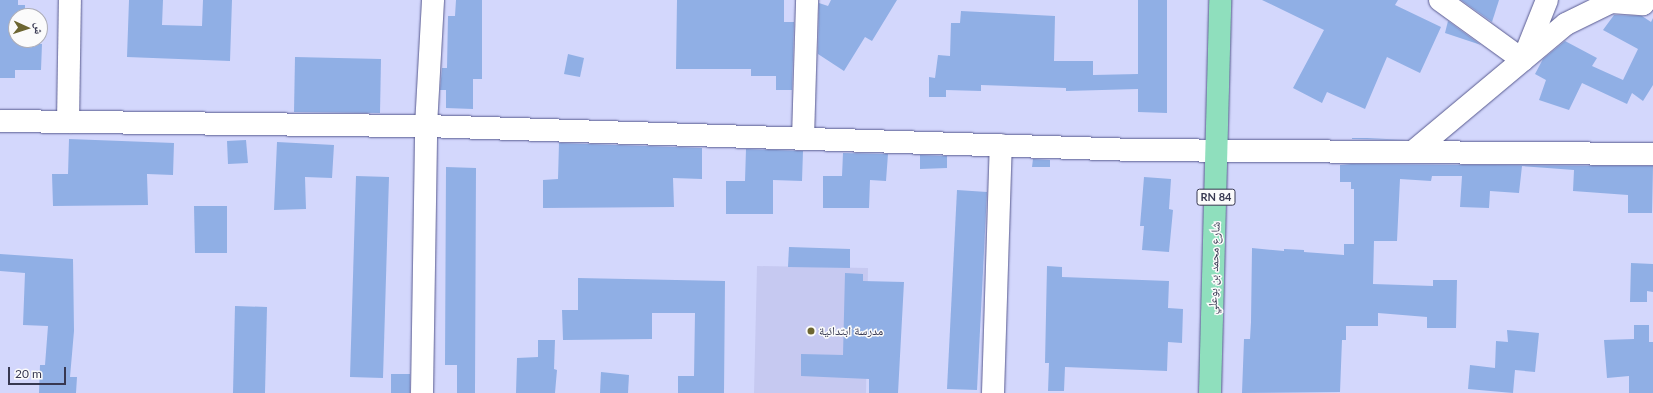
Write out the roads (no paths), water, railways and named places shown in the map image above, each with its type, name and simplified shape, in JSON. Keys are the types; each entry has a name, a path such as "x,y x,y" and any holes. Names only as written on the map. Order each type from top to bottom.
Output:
{"main road":[{"name":"شارع محمد بن بوعلي","path":"1210,393 1220,0"}],"street":[{"path":"68,122 70,0"},
{"path":"422,393 426,126 433,0"},
{"path":"802,138 807,0"},
{"path":"1440,0 1523,60"},
{"path":"1523,60 1547,0"},
{"path":"1414,151 1566,24 1610,1 1648,5"},
{"path":"0,121 426,126 1133,150 1217,149 1653,154"},
{"path":"993,393 1001,145"}],"place":[{"name":"مدرسة ابتدائية","path":"811,331"}]}
